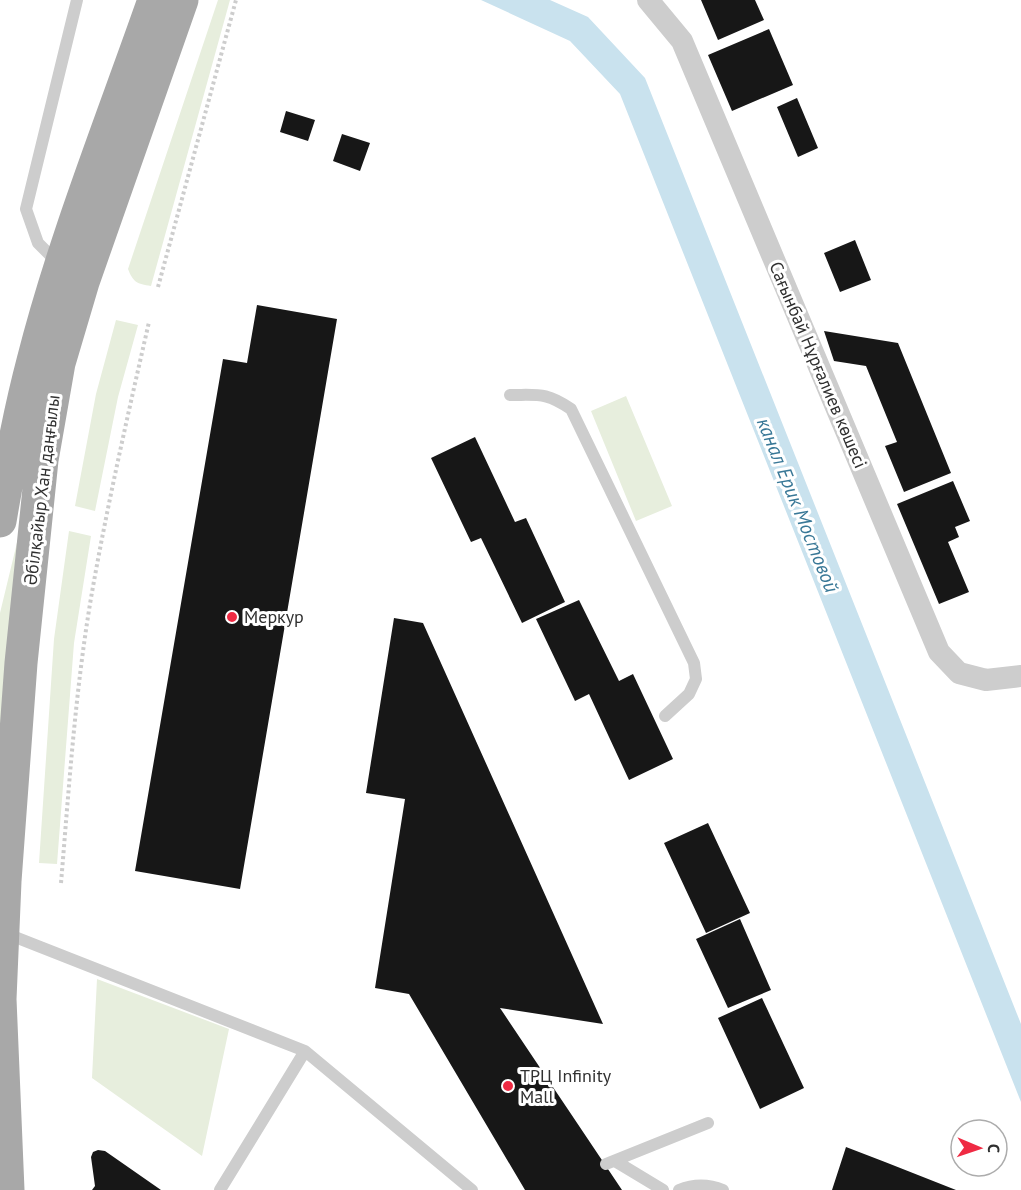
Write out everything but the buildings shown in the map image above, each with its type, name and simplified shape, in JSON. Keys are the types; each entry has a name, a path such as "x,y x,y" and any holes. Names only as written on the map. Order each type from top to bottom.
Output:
{"main road":[{"name":"Әбілқайыр Хан даңғылы","path":"0,522 12,452 33,361 61,266 154,0"},
{"name":"Әбілқайыр Хан даңғылы","path":"8,1190 0,999 6,782 41,472 59,363 83,282 182,0"}],"street":[{"name":"Сағынбай Нұрғалиев көшесі","path":"648,0 682,42 939,652 959,673 986,680 1021,676"}],"lane":[{"path":"61,266 38,243 26,209 77,0"},
{"path":"510,395 540,394 554,398 571,410 689,652 694,663 696,679 689,694 665,716"},
{"path":"2,936 15,937 305,1051 472,1190"},
{"path":"220,1190 305,1051"},
{"path":"663,1190 610,1162 708,1123"},
{"path":"679,1190 691,1185 714,1186 723,1190"}],"path":[{"path":"158,287 236,0"},
{"path":"62,883 76,710 91,600 126,423 149,322"}],"green space":[{"path":"218,0 230,0 151,286 142,284 134,280 128,269"},
{"path":"116,320 138,325 118,397 95,511 75,506 96,394"},
{"path":"626,396 672,506 636,521 591,411"},
{"path":"35,468 0,753 0,613"},
{"path":"69,531 91,536 74,643 57,864 39,863 54,639"},
{"path":"97,979 229,1029 202,1156 92,1078"}],"water":[{"name":"канал Ерик Мостовой","path":"481,0 550,0 588,17 645,78 1021,1024 1021,1102 620,94 570,41"}],"place":[{"name":"Меркур","path":"232,617"},
{"name":"ТРЦ Infinity Mall","path":"508,1086"}]}
